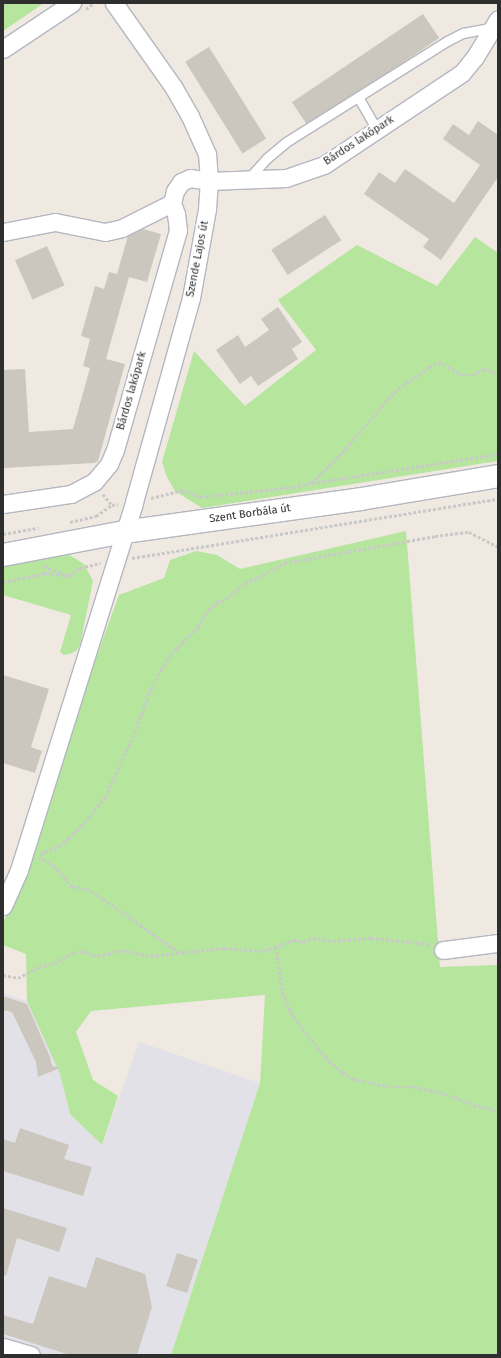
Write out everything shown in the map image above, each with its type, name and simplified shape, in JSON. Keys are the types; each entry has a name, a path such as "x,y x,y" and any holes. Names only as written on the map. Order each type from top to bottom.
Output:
{"street":[{"path":"3,49 72,3"},
{"name":"Szende Lajos út","path":"3,906 19,870 134,502 191,298 205,227 209,181 207,154 190,116 174,88 114,3"},
{"name":"Bárdos lakópark","path":"3,504 70,494 94,482 109,464 116,450 178,230 176,214 172,203 175,191 182,182 190,178 209,181 247,181 286,178 324,165 462,73 475,57 496,23"},
{"path":"3,232 55,222 105,232 122,228 172,203"},
{"name":"Szent Borbála út","path":"3,554 124,532 361,499 498,476"},
{"path":"443,950 498,943"},
{"path":"3,1346 27,1355"}],"lane":[{"path":"247,181 267,158 286,142 463,33 496,23"},
{"path":"358,97 377,130"}],"path":[{"path":"311,483 339,456 394,392 429,367 439,362 462,375 472,375 484,369 494,371 498,374"},
{"path":"69,523 96,516 112,505 134,502 182,490 200,498 292,487 498,454"},
{"path":"94,482 112,505"},
{"path":"3,582 46,573 69,576 80,568 90,564 498,499"},
{"path":"3,534 40,528"},
{"path":"179,952 103,899 87,890 72,886 54,866 36,856 59,846 81,826 105,797 132,738 151,689 172,654 198,627 205,614 216,603 226,599 245,583 258,578 284,563 435,536 469,532 498,547"},
{"path":"40,564 69,576"},
{"path":"3,975 18,978 54,963 75,952 84,952 97,956 121,950 151,956 224,948 264,951 295,940 303,942 313,938 333,941 371,938 434,944 443,950"},
{"path":"276,947 283,994 294,1016 325,1057 342,1072 353,1079 391,1087 414,1087 430,1090 498,1112"}],"shaded area":[{"path":"3,993 27,1001 60,1074 70,1114 102,1145 139,1042 260,1083 171,1355 25,1355 3,1348"}],"green space":[{"path":"3,3 44,3 3,31"},
{"path":"475,237 498,253 498,461 202,508 175,491 167,477 162,462 194,351 245,406 316,350 278,300 357,245 437,286"},
{"path":"406,531 440,967 498,965 498,1355 171,1355 260,1083 265,995 91,1011 76,1032 93,1080 118,1096 102,1145 70,1114 60,1074 27,1001 26,954 3,945 3,925 24,854 119,595 164,578 170,560 196,551 217,555 240,569"},
{"path":"68,554 84,564 93,581 80,645 76,651 64,655 60,652 71,615 3,595 3,564"}],"building":[{"path":"423,14 439,38 308,126 292,102"},
{"path":"209,47 266,139 242,153 185,62"},
{"path":"478,121 498,135 498,177 441,260 423,247 429,239 364,194 379,172 395,183 405,169 454,203 480,165 443,139 453,124 469,135"},
{"path":"325,215 341,240 288,275 271,250"},
{"path":"143,229 161,234 147,282 129,277 106,359 125,364 98,461 94,463 3,468 3,370 25,369 29,432 73,429 90,368 83,366 90,339 81,336 95,286 104,289 109,272 117,274 128,236"},
{"path":"47,246 64,285 33,300 15,260"},
{"path":"278,307 302,342 292,349 298,359 258,386 251,376 240,384 216,350 238,335 245,347 269,330 261,319"},
{"path":"3,675 49,689 31,747 42,751 35,773 3,763"},
{"path":"3,996 27,1004 50,1057 52,1066 60,1068 38,1077 36,1062 12,1012 3,1010"},
{"path":"20,1128 69,1145 64,1159 92,1167 83,1196 3,1171 3,1139 15,1143"},
{"path":"3,1208 67,1228 59,1252 17,1238 6,1276 3,1275"},
{"path":"177,1253 198,1260 187,1293 166,1286"},
{"path":"96,1257 145,1274 152,1307 137,1355 70,1355 3,1334 3,1315 33,1324 49,1276 86,1288"}]}
